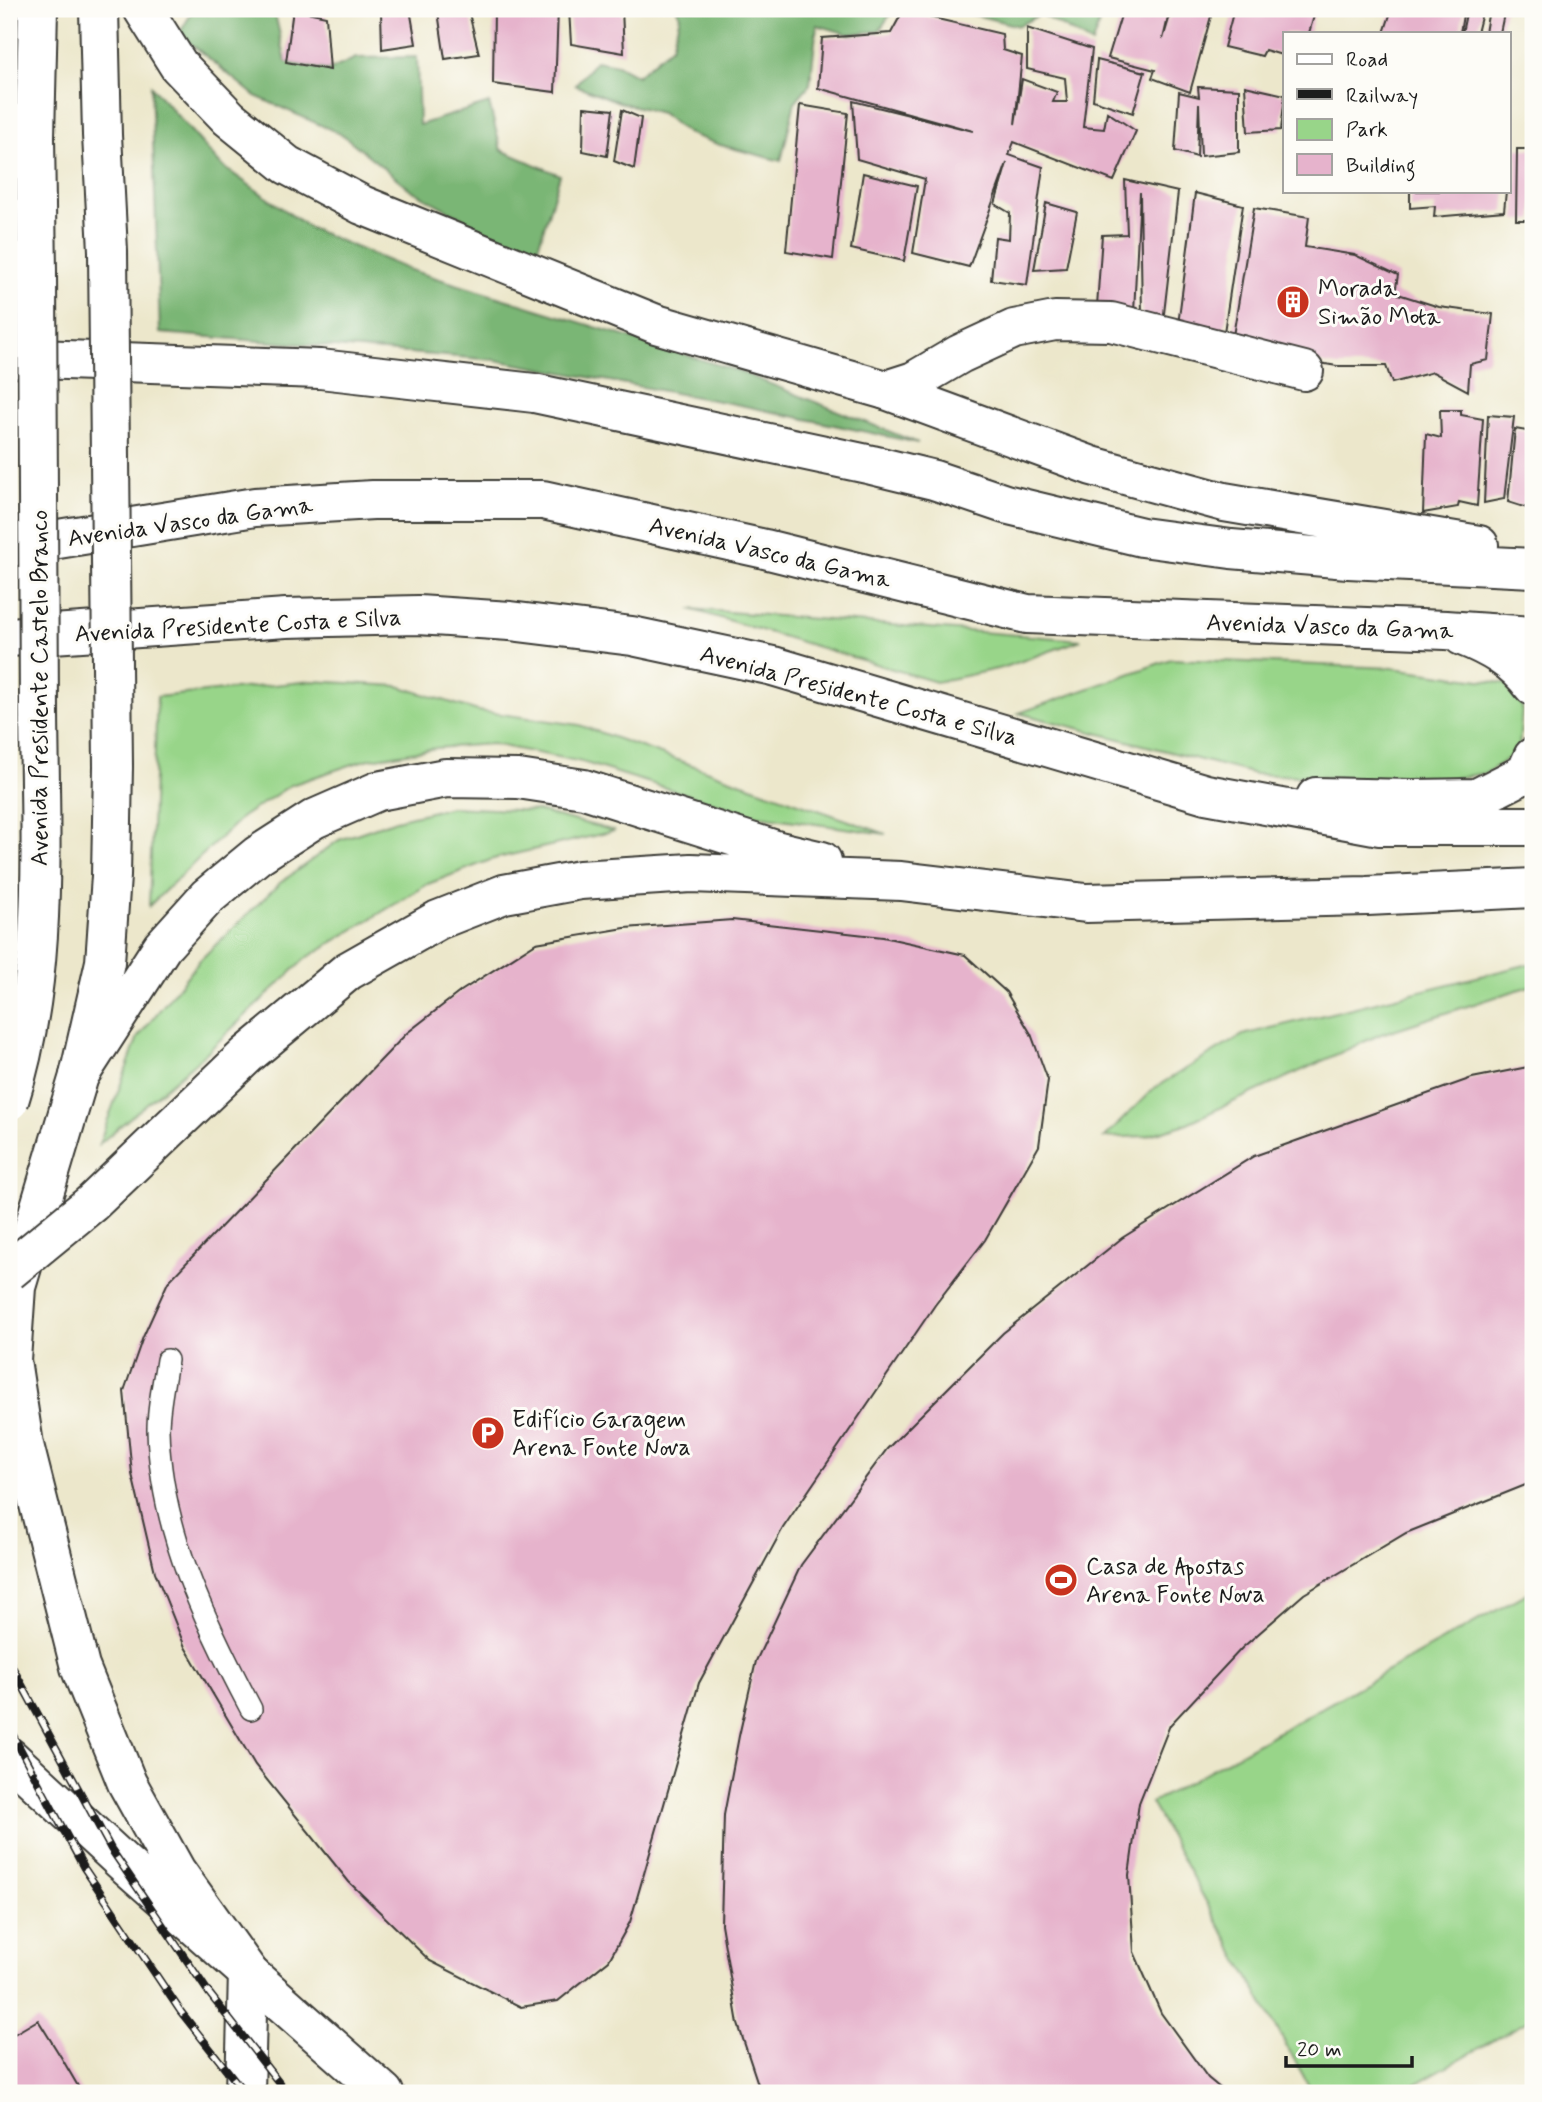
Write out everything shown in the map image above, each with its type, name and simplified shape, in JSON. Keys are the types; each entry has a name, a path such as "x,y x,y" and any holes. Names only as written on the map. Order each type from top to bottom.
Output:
{"main road":[{"name":"Avenida Presidente Castelo Branco","path":"9,1101 19,1070 35,973 40,867 35,137 38,9"},
{"path":"99,9 101,123 108,251 113,766 111,876 105,962 79,1076 16,1287 11,1360 23,1445 80,1667 127,1783 176,1871 248,1972 246,2093"},
{"path":"143,9 179,66 229,117 287,165 362,205 656,324 886,390 1093,466 1224,502 1533,554"},
{"path":"886,390 914,381 960,354 1014,329 1055,321 1111,322 1304,371"},
{"path":"9,358 320,369 534,393 872,465 934,480 1005,504 1142,537 1231,549 1348,559 1533,568"},
{"name":"Avenida Vasco da Gama","path":"9,547 255,507 373,499 543,500 765,550 1027,614 1446,630 1533,636"},
{"name":"Avenida Presidente Costa e Silva","path":"9,638 286,618 418,615 510,621 632,636 773,666 1206,794 1380,826 1533,827"},
{"path":"1446,630 1483,645 1521,669 1533,686"},
{"path":"1206,794 1477,798 1526,773 1533,757"},
{"path":"79,1076 162,947 207,897 258,855 314,819 377,790 446,778 519,779 584,789 779,851 901,881"},
{"path":"9,1271 92,1203 287,1021 348,971 438,920 504,894 580,880 691,873 901,881 1086,903 1533,888"},
{"path":"9,1757 125,1864 384,2093"}],"lane":[{"path":"167,1360 158,1426 162,1473 174,1535 218,1647 251,1709"}],"green space":[{"path":"194,9 274,9 286,62 330,70 356,58 417,57 419,125 489,103 501,150 560,175 533,264 482,229 411,190 343,135 255,96 179,34"},
{"path":"677,9 894,9 879,31 848,34 817,25 810,84 795,102 781,161 687,133 661,113 619,102 575,85 596,61 617,65 637,76 672,46 680,16"},
{"path":"952,9 1104,9 1092,44 1041,14 1018,26"},
{"path":"151,86 221,165 310,228 407,269 738,371 918,443 740,405 495,360 160,333"},
{"path":"690,609 1081,640 1002,668 936,682"},
{"path":"1171,659 1393,668 1509,684 1522,706 1519,751 1486,773 1428,782 1255,774 1019,713"},
{"path":"312,681 398,686 478,711 579,725 886,834 753,815 582,762 492,744 436,748 365,760 291,785 242,817 149,906 157,697"},
{"path":"451,807 537,811 615,831 493,859 428,884 305,959 205,1054 99,1144 138,1037 200,960 280,883 339,840 396,820"},
{"path":"1533,963 1533,985 1381,1034 1183,1125 1146,1136 1104,1138 1154,1088 1243,1035"},
{"path":"1533,1590 1533,2018 1399,2093 1313,2093 1151,1803"}],"building":[{"path":"293,9 326,16 330,70 286,62"},
{"path":"410,9 416,44 382,49 381,11"},
{"path":"468,9 479,54 445,59 438,12"},
{"path":"494,9 558,9 555,92 493,84"},
{"path":"569,9 622,9 624,53 571,44"},
{"path":"1123,9 1170,9 1163,39 1172,9 1213,9 1190,92 1152,78 1155,70 1108,58"},
{"path":"1234,9 1316,9 1309,32 1283,32 1283,55 1265,50 1262,56 1224,47"},
{"path":"1392,9 1464,9 1460,32 1384,32"},
{"path":"1467,9 1483,9 1477,32 1462,32"},
{"path":"1489,9 1505,9 1500,32 1485,32"},
{"path":"903,11 1002,34 1003,50 1022,56 1015,124 1022,79 1057,92 1053,102 1067,102 1065,78 1027,69 1027,28 1092,49 1083,127 1104,129 1107,112 1136,131 1114,181 1014,142 1009,155 1043,167 1027,285 991,280 995,237 1009,239 1010,213 995,204 1007,163 969,267 913,253 925,179 857,159 853,101 973,131 818,88 822,38 891,33"},
{"path":"1097,60 1145,72 1133,113 1093,100"},
{"path":"1245,86 1283,95 1281,130 1248,132"},
{"path":"1198,87 1239,89 1239,152 1201,156 1199,104 1197,157 1175,151 1179,92 1199,97"},
{"path":"800,105 848,113 833,259 786,251"},
{"path":"584,107 613,110 607,156 583,151"},
{"path":"622,110 641,118 634,169 614,161"},
{"path":"1517,149 1533,149 1533,220 1516,220"},
{"path":"863,173 917,186 904,261 851,249"},
{"path":"1125,180 1178,192 1163,322 1142,316 1140,192 1134,312 1097,306 1102,235 1127,234"},
{"path":"1410,192 1506,192 1504,211 1434,217 1435,206 1410,208"},
{"path":"1195,193 1243,205 1223,339 1178,325"},
{"path":"1046,203 1077,212 1066,268 1034,270"},
{"path":"1254,208 1309,217 1305,247 1355,255 1398,275 1395,293 1439,307 1493,314 1488,360 1470,364 1468,391 1433,372 1392,383 1386,366 1337,366 1231,348"},
{"path":"1440,410 1461,410 1461,415 1483,419 1477,506 1459,502 1458,507 1423,513 1426,434 1441,438"},
{"path":"1488,415 1514,417 1504,499 1484,503"},
{"path":"1515,429 1533,432 1533,510 1508,502"},
{"name":"Edifício Garagem Arena Fonte Nova","path":"732,920 883,937 965,955 1006,992 1031,1034 1048,1080 1039,1146 985,1240 935,1305 783,1528 699,1683 630,1922 609,1960 558,2001 521,2007 430,1961 349,1882 255,1765 185,1647 155,1572 132,1474 124,1391 143,1337 168,1282 407,1033 461,991 536,943 625,928"},
{"name":"Casa de Apostas Arena Fonte Nova","path":"1533,1066 1533,1482 1406,1533 1304,1594 1242,1648 1170,1725 1139,1803 1129,1875 1134,1952 1161,2013 1208,2078 1226,2093 761,2093 738,2024 721,1924 724,1815 739,1736 756,1661 801,1565 887,1449 1003,1333 1122,1238 1254,1156 1472,1078"},
{"path":"38,2020 82,2093 9,2093 9,2085 13,2083 9,2077 9,2037"}],"railway":[{"path":"9,1661 111,1849 209,1993 287,2093"},
{"path":"9,1728 84,1868 181,2012 245,2093"}],"place":[{"name":"Morada Simão Mota","path":"1293,302"},
{"name":"Edifício Garagem Arena Fonte Nova","path":"488,1433"},
{"name":"Casa de Apostas Arena Fonte Nova","path":"1061,1580"}]}
